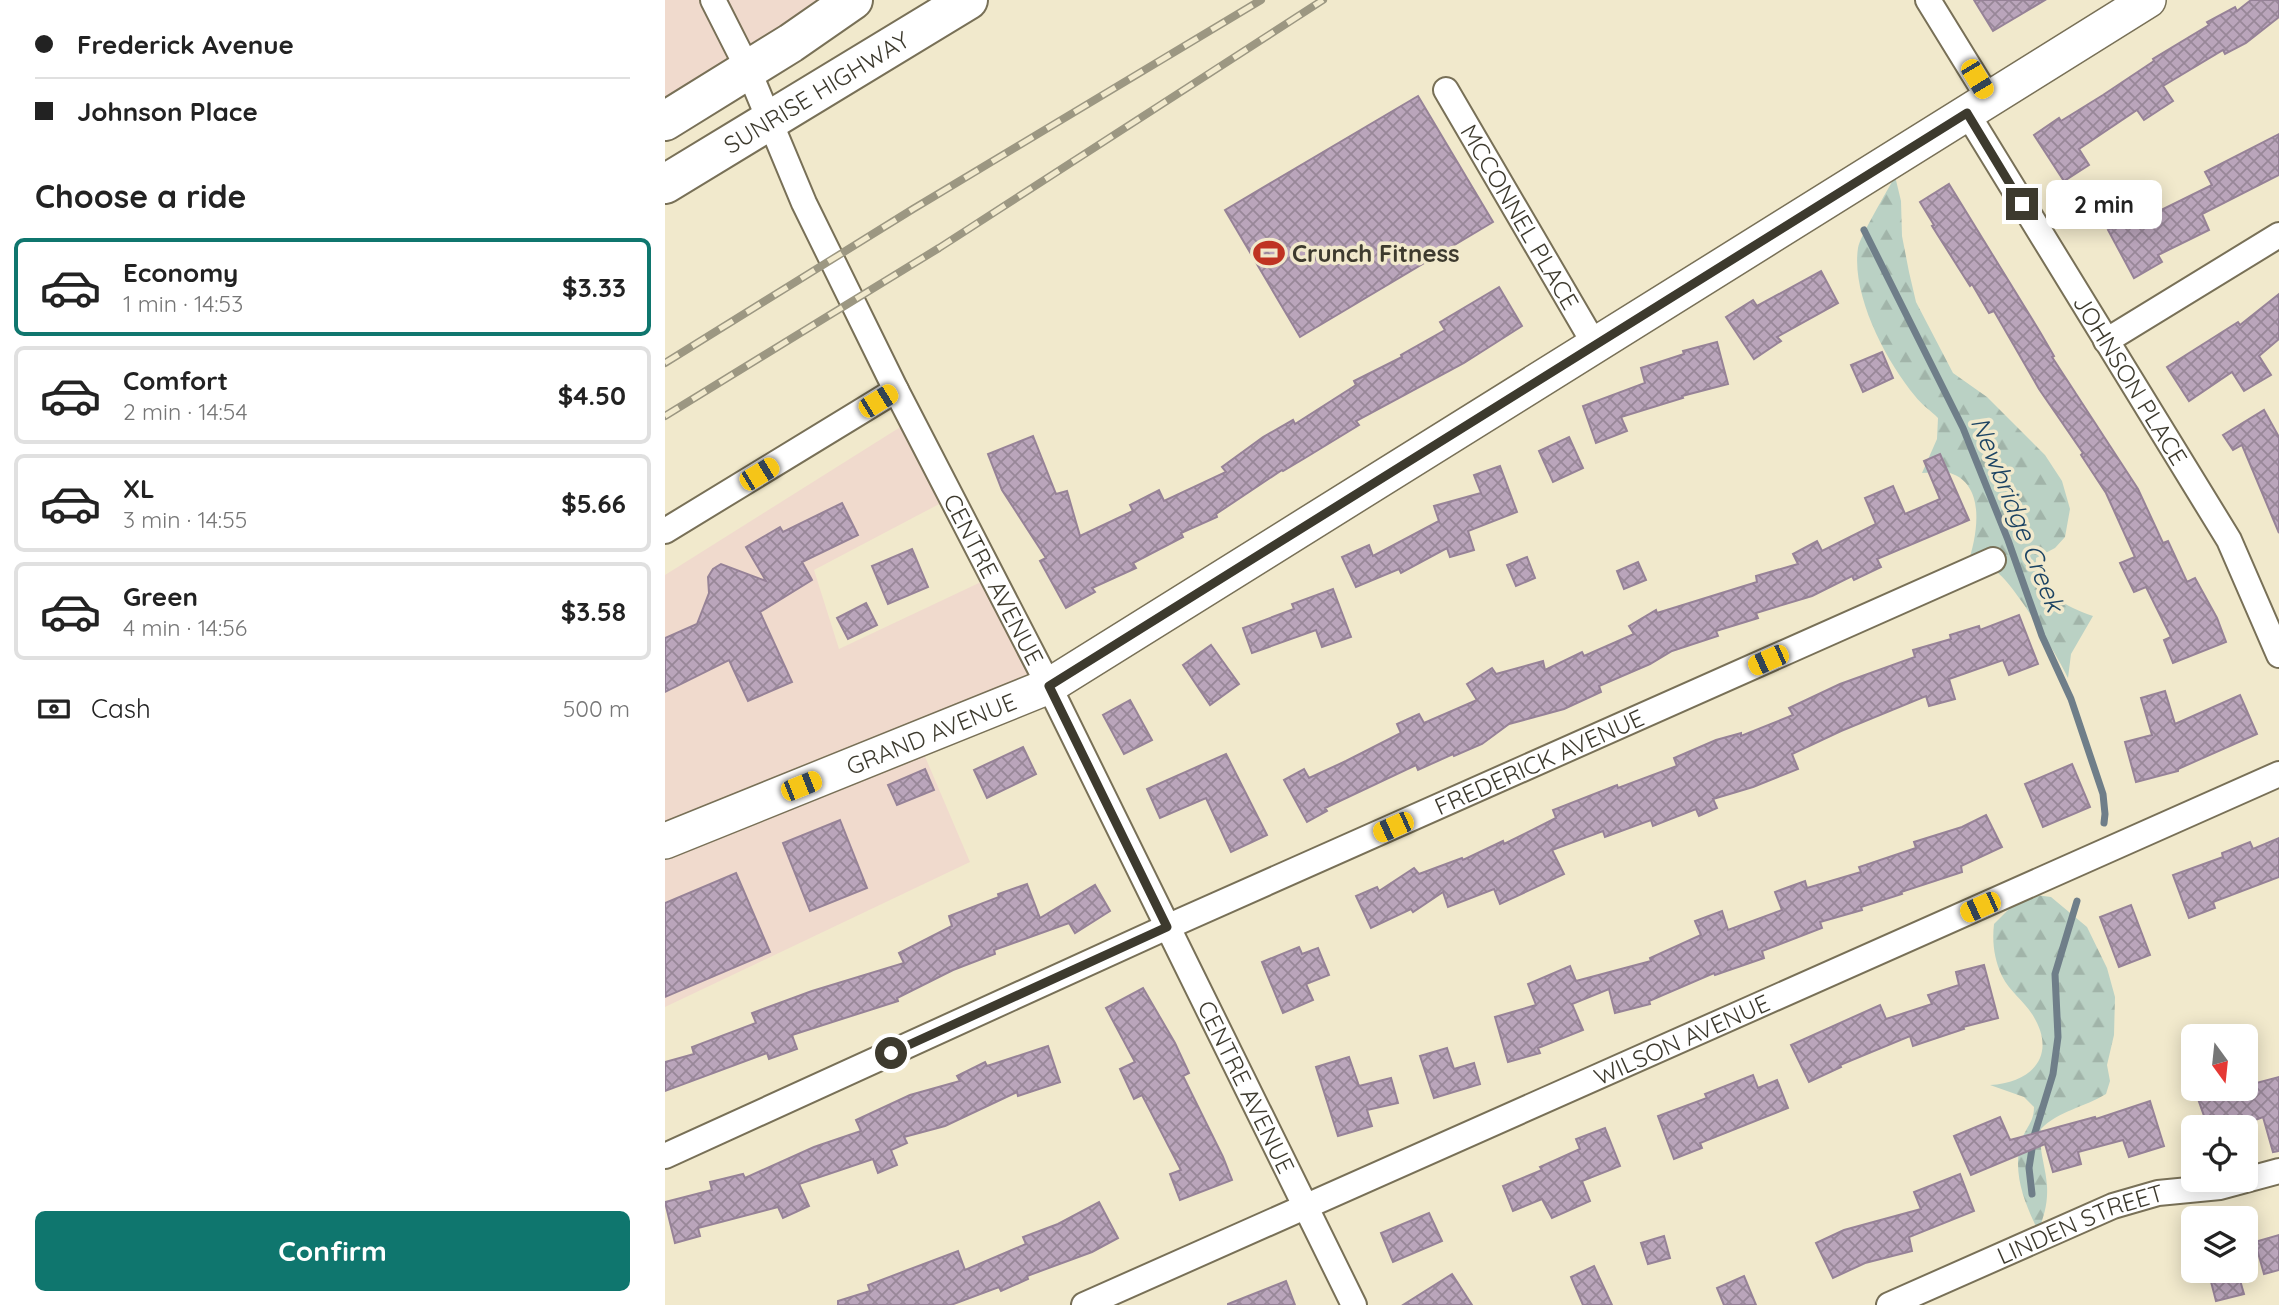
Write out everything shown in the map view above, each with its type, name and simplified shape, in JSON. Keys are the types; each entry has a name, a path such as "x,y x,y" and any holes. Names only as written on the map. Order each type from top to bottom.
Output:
{"highway":[{"path":"665,121 791,43 853,0"},
{"name":"SUNRISE HIGHWAY","path":"665,184 968,0"}],"street":[{"name":"CENTRE AVENUE","path":"713,0 748,69 804,203 896,390 1049,686 1354,1305"},
{"name":"JOHNSON PLACE","path":"1928,0 1978,106 2106,341 2229,540 2279,655"},
{"name":"GRAND AVENUE","path":"665,842 1049,686 2148,0"},
{"name":"MCCONNEL PLACE","path":"1446,90 1595,345"},
{"path":"2106,341 2279,235"},
{"path":"665,531 896,390"},
{"name":"FREDERICK AVENUE","path":"665,1156 1167,927 1993,560"},
{"name":"WILSON AVENUE","path":"1084,1305 2279,774"},
{"name":"LINDEN STREET","path":"1889,1305 2112,1206 2158,1193 2220,1187 2279,1171"}],"shaded area":[{"path":"665,0 822,0 665,98"},
{"path":"902,426 943,502 814,570 839,649 981,582 1032,681 915,733 970,862 665,1007 665,575"}],"green space":[{"path":"1895,176 1901,201 1902,236 1916,302 1953,373 1987,397 2045,455 2062,481 2070,509 2065,537 2055,548 2036,558 2037,569 2046,588 2072,608 2093,616 2071,654 2068,678 2034,620 2002,577 1994,570 1968,563 1976,526 1976,512 1970,488 1962,479 1950,473 1922,473 1937,439 1938,418 1904,382 1882,346 1865,306 1857,266 1860,242"},
{"path":"2036,895 2051,897 2087,927 2107,968 2115,997 2114,1035 2107,1065 2110,1081 2106,1094 2063,1113 2041,1129 2047,1192 2038,1231 2025,1199 2018,1165 2021,1142 2033,1117 2034,1107 2024,1097 1990,1085 2018,1079 2037,1064 2041,1054 2039,1028 2032,1014 2002,976 1995,957 1993,937 1994,924 2013,905"}],"building":[{"path":"1974,0 2045,0 1993,31"},
{"path":"2251,0 2279,0 2279,17 2246,43 2225,54 2223,50 2163,86 2173,101 2144,120 2137,110 2079,149 2089,165 2064,181 2034,135 2059,118 2061,121 2103,95 2154,61 2153,59 2209,25 2207,22 2235,7 2237,11"},
{"path":"1418,96 1493,222 1300,337 1225,210"},
{"path":"2279,134 2279,175 2202,214 2209,230 2158,255 2162,262 2134,278 2108,230 2135,215 2139,221 2212,185 2205,172"},
{"path":"1949,184 2040,332 2054,356 2052,357 2138,489 2163,543 2168,541 2187,582 2195,578 2217,618 2226,642 2173,663 2164,640 2171,637 2146,587 2134,592 2120,563 2135,557 2106,493 2081,455 2083,453 2039,389 1994,311 1989,313 1972,284 1970,286 1920,202"},
{"path":"1821,271 1838,303 1777,337 1781,341 1754,359 1726,317 1753,300 1757,306"},
{"path":"1499,287 1522,326 1464,363 1356,421 1359,425 1282,470 1216,514 1217,517 1181,533 1183,537 1133,563 1136,568 1092,588 1095,592 1066,608 1040,561 1046,558 1002,490 988,454 1033,436 1056,494 1067,491 1080,536 1133,511 1130,505 1159,490 1164,501 1226,472 1222,467 1263,437 1293,420 1295,424 1356,385 1354,381 1402,357 1401,355 1445,330 1440,322"},
{"path":"2279,294 2279,339 2259,356 2271,375 2244,391 2232,372 2189,401 2167,367 2238,322 2240,325"},
{"path":"1717,342 1728,384 1621,417 1627,431 1596,443 1583,406 1645,383 1641,368 1684,354 1683,351"},
{"path":"1882,352 1893,378 1863,392 1851,365"},
{"path":"2264,410 2279,437 2279,533 2242,445 2233,450 2223,435"},
{"path":"1569,437 1583,468 1553,482 1539,451"},
{"path":"1940,454 1969,520 1877,559 1881,567 1854,580 1852,576 1812,596 1756,613 1758,618 1716,631 1718,636 1672,651 1650,664 1599,686 1601,692 1564,709 1509,724 1482,744 1454,756 1453,754 1418,770 1416,765 1325,808 1327,811 1307,822 1284,780 1304,769 1309,778 1346,761 1401,733 1397,724 1419,714 1424,723 1477,700 1467,684 1492,668 1496,674 1543,661 1545,670 1582,652 1584,656 1634,634 1629,626 1656,610 1657,613 1757,582 1756,576 1798,564 1793,554 1817,541 1822,551 1876,524 1865,498 1893,486 1905,514 1940,499 1924,461"},
{"path":"1500,466 1517,512 1468,531 1474,550 1450,557 1447,548 1401,573 1399,569 1356,587 1342,557 1369,545 1373,556 1439,521 1434,506 1481,493 1474,475"},
{"path":"842,503 858,535 802,562 812,580 760,612 792,682 748,701 729,660 665,692 665,638 697,624 709,593 708,577 713,569 721,564 766,581 746,547 780,527 783,532"},
{"path":"912,549 928,587 888,604 872,566"},
{"path":"1527,557 1535,578 1516,586 1507,565"},
{"path":"1638,562 1646,580 1624,589 1617,571"},
{"path":"1333,589 1351,637 1322,647 1316,630 1252,653 1243,628 1294,609 1292,604"},
{"path":"866,603 877,625 848,639 837,618"},
{"path":"2019,615 2038,664 2009,675 2003,660 1949,679 1955,699 1929,706 1926,696 1841,731 1792,754 1798,769 1713,799 1717,808 1699,816 1696,809 1653,826 1651,820 1605,837 1603,831 1552,850 1564,874 1500,904 1494,889 1448,907 1443,892 1413,912 1411,909 1371,928 1356,896 1377,887 1379,891 1414,868 1419,874 1462,858 1463,860 1503,841 1504,844 1556,818 1553,810 1617,785 1618,788 1677,766 1674,758 1716,740 1741,733 1741,736 1793,715 1789,708 1840,684 1915,657 1913,650 1951,639 1950,635 1979,626 1980,630"},
{"path":"1211,645 1239,684 1210,705 1183,665"},
{"path":"2165,691 2175,724 2240,695 2257,734 2178,771 2136,782 2125,742 2152,735 2141,698"},
{"path":"1130,700 1152,740 1124,754 1103,715"},
{"path":"1023,747 1036,774 987,798 974,770"},
{"path":"1226,754 1267,835 1231,852 1206,798 1160,818 1147,789"},
{"path":"2072,764 2090,807 2043,827 2025,784"},
{"path":"925,769 934,790 897,805 888,785"},
{"path":"1986,815 2002,847 1961,866 1962,872 1861,907 1862,910 1820,922 1822,928 1762,951 1764,958 1715,975 1714,973 1649,1001 1650,1004 1615,1013 1609,989 1572,1004 1583,1030 1538,1048 1540,1053 1508,1062 1495,1017 1536,1005 1528,984 1570,966 1576,981 1651,961 1650,958 1701,935 1695,921 1722,911 1728,930 1782,910 1775,892 1805,881 1807,888 1861,872 1859,867 1916,848 1914,842 1962,827"},
{"path":"840,820 867,888 810,911 783,843"},
{"path":"2279,838 2279,877 2213,902 2215,908 2189,918 2173,875 2223,857 2222,853 2250,842 2253,849"},
{"path":"736,873 770,952 665,997 665,903"},
{"path":"1027,884 1040,918 1095,885 1110,911 1075,933 1069,923 994,950 995,954 953,970 897,998 898,1001 792,1035 797,1049 769,1059 767,1053 665,1091 665,1062 694,1054 692,1047 756,1023 752,1013 812,991 904,963 899,953 952,926 949,916"},
{"path":"2131,905 2150,955 2119,967 2100,917"},
{"path":"1299,947 1302,954 1318,948 1329,975 1306,984 1313,1000 1283,1013 1262,962"},
{"path":"1984,965 1998,1018 1963,1027 1964,1029 1913,1046 1910,1036 1840,1065 1841,1067 1809,1082 1791,1045 1880,1005 1886,1019 1932,1004 1928,995 1959,985 1956,972"},
{"path":"1143,988 1189,1073 1183,1076 1232,1180 1180,1200 1170,1174 1181,1170 1142,1095 1134,1099 1120,1069 1135,1062 1106,1008"},
{"path":"1048,1046 1060,1082 1018,1096 1017,1092 945,1126 904,1137 907,1143 891,1150 897,1165 878,1173 873,1159 799,1184 809,1206 783,1218 778,1207 698,1228 700,1236 675,1243 665,1202 712,1190 710,1182 743,1174 745,1178 814,1147 861,1131 856,1120 910,1095 960,1081 957,1076 985,1062 987,1066"},
{"path":"1447,1048 1454,1069 1474,1063 1480,1084 1434,1098 1420,1056"},
{"path":"1349,1057 1359,1086 1391,1078 1398,1103 1367,1110 1372,1126 1338,1136 1316,1067"},
{"path":"1753,1075 1758,1088 1777,1080 1788,1108 1700,1143 1702,1148 1674,1159 1658,1116 1707,1098 1705,1094"},
{"path":"2279,1077 2279,1151 2273,1152 2263,1117 2204,1115 2199,1101 2258,1101 2258,1083"},
{"path":"2150,1101 2164,1146 2129,1157 2123,1140 2078,1152 2081,1164 2053,1172 2045,1144 1971,1175 1954,1136 2000,1117 2010,1140 2095,1117 2096,1119"},
{"path":"1605,1128 1620,1166 1582,1181 1590,1201 1552,1218 1542,1199 1513,1211 1503,1186 1542,1170 1540,1167 1580,1149 1576,1139"},
{"path":"1960,1174 1974,1211 1909,1237 1912,1251 1865,1263 1833,1278 1816,1243 1844,1230 1921,1209 1914,1192"},
{"path":"1099,1202 1118,1238 1092,1252 1027,1276 1028,1279 1001,1291 999,1287 951,1305 838,1305 838,1301 870,1291 868,1285 958,1251 965,1270 1026,1244 1023,1237 1058,1224"},
{"path":"1429,1213 1442,1241 1393,1262 1381,1233"},
{"path":"2279,1235 2279,1270 2264,1274 2258,1241"},
{"path":"1664,1236 1670,1258 1648,1264 1641,1243"},
{"path":"1594,1266 1612,1305 1583,1305 1571,1277"},
{"path":"1452,1274 1472,1305 1403,1305"},
{"path":"1744,1276 1756,1305 1724,1305 1717,1288"},
{"path":"1286,1281 1295,1305 1228,1305 1228,1304"},
{"path":"2211,1283 2241,1283 2244,1294 2216,1301"}],"waterway":[{"name":"Newbridge Creek","path":"1864,230 1963,428 2008,540 2042,636 2071,699 2103,794 2104,823"},
{"name":"Newbridge Creek","path":"2032,1194 2029,1168 2034,1136 2053,1074 2058,1037 2055,974 2077,901"}],"railway":[{"path":"665,363 913,209 1261,0"},
{"path":"665,416 939,248 1323,0"}],"place":[{"name":"Crunch Fitness","path":"1269,253"}],"route":[{"path":"891,1053 1167,927 1049,686 1967,113 2022,204"}]}
